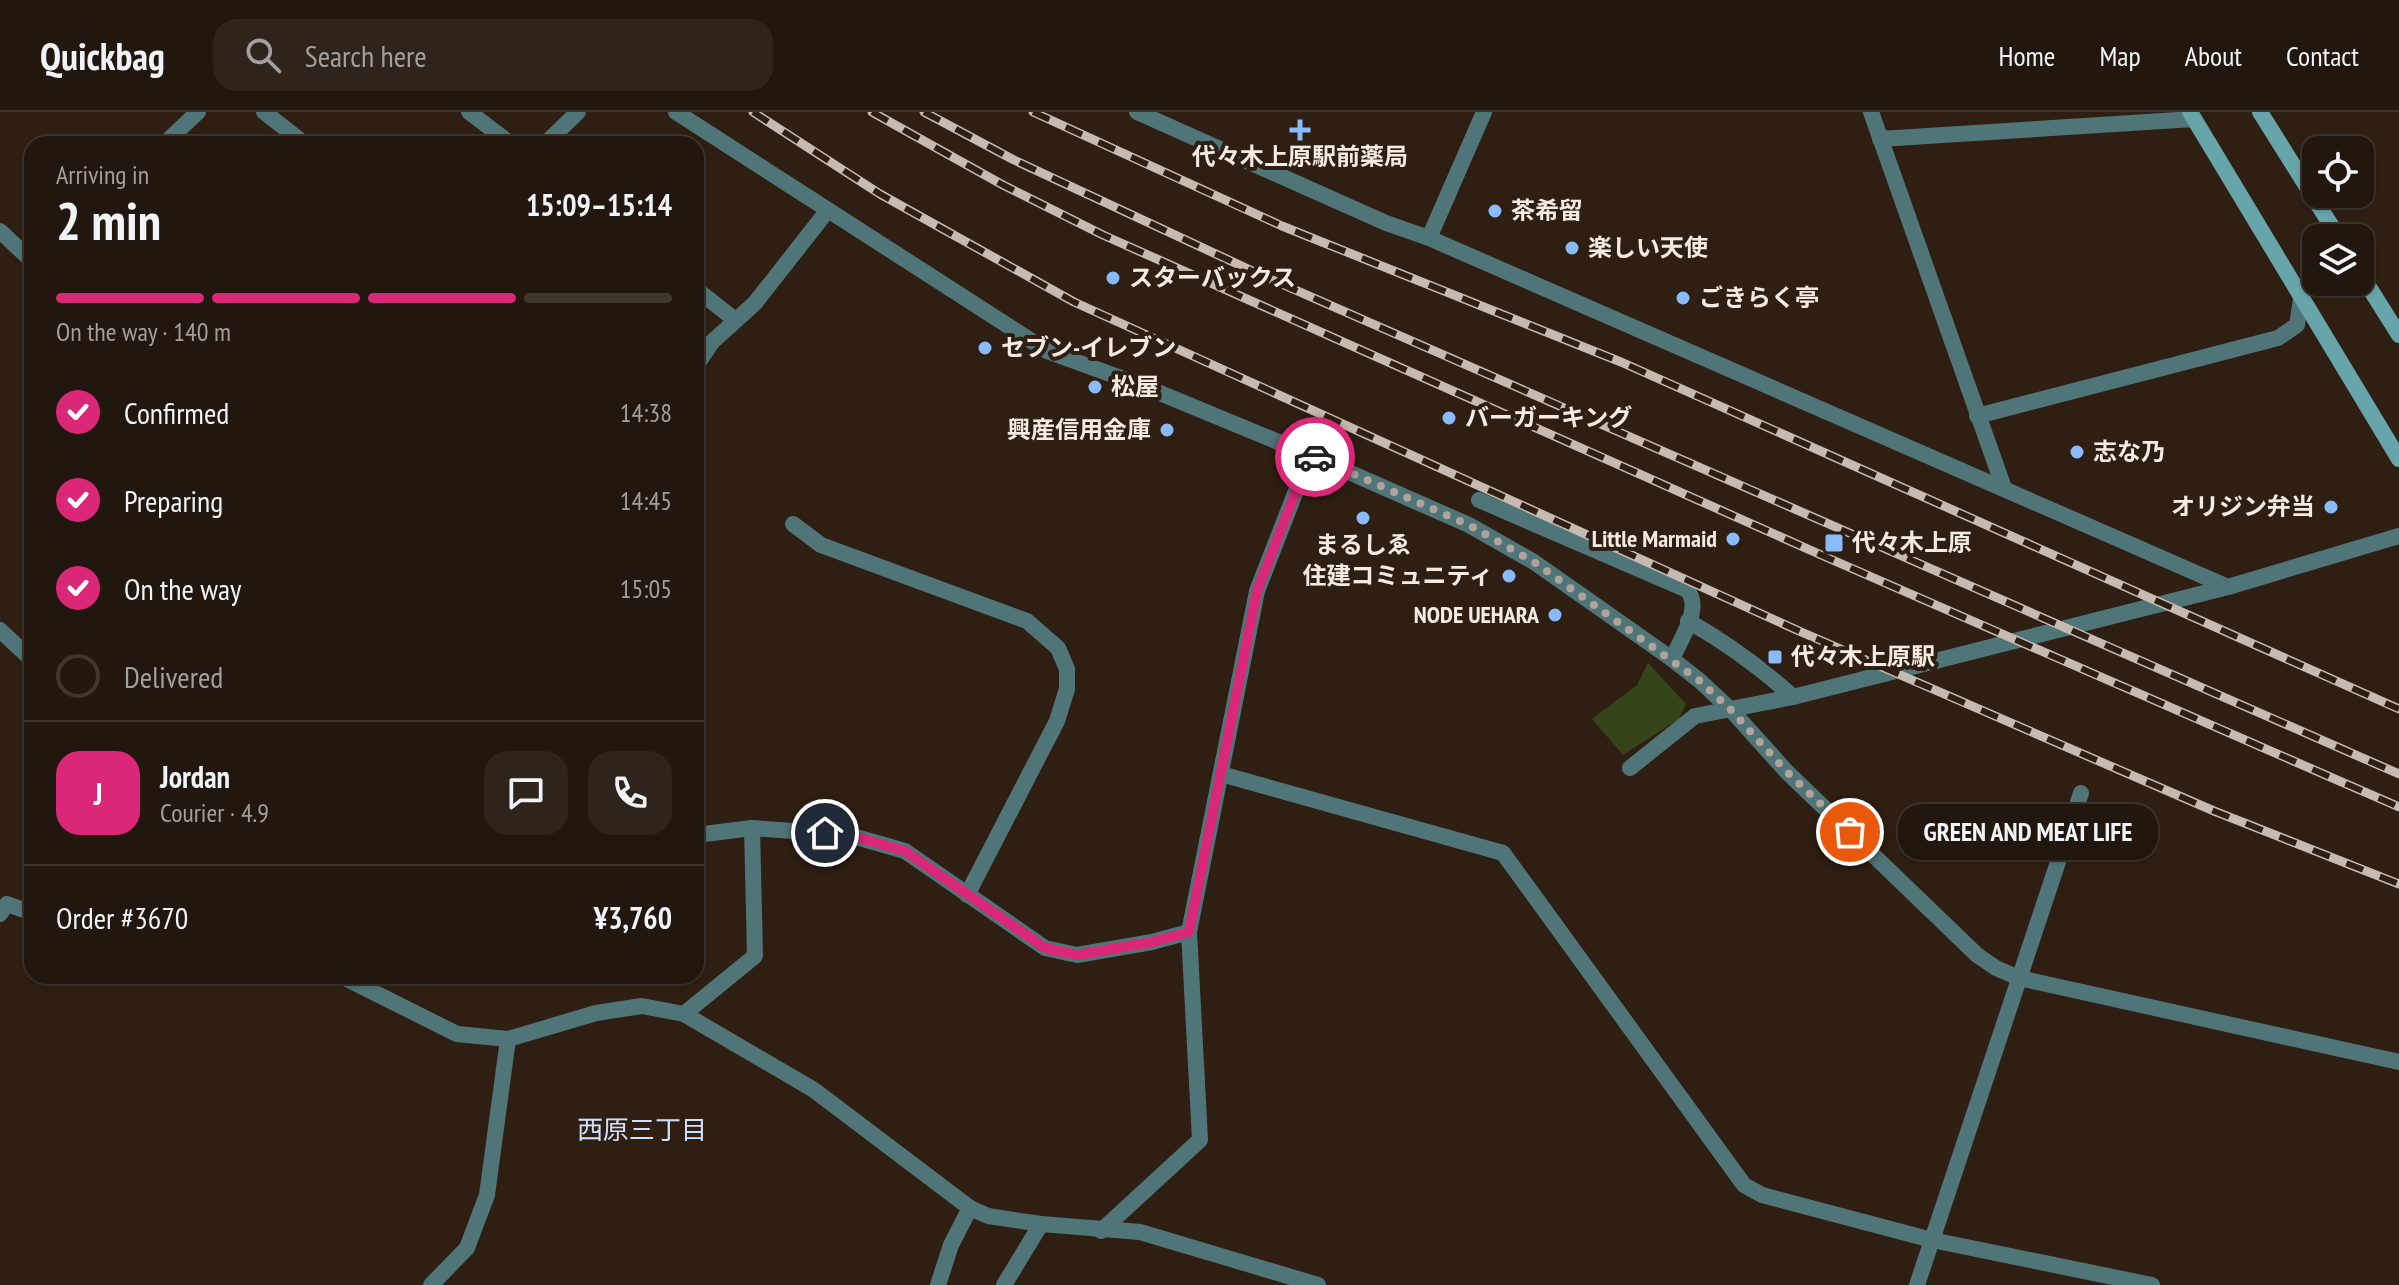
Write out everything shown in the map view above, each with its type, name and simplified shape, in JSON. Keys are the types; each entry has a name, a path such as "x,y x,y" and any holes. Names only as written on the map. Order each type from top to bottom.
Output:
{"main road":[{"path":"2260,112 2330,224"},
{"path":"2192,115 2399,459"},
{"path":"2374,295 2399,335"}],"street":[{"path":"172,136 198,112"},
{"path":"264,112 295,136"},
{"path":"469,112 500,136"},
{"path":"553,136 578,112"},
{"path":"676,112 1047,351 1143,386 1310,455 1469,525 1534,562 1672,659 1732,711 1786,771 1977,955 1996,968 2019,978 2399,1062"},
{"path":"1137,112 2228,587"},
{"path":"1429,238 1484,112"},
{"path":"1871,112 2004,488"},
{"path":"1880,139 2192,115"},
{"path":"704,354 734,319 755,303 828,210"},
{"path":"3,241 24,255"},
{"path":"704,295 734,319"},
{"path":"1977,416 2278,338 2297,325 2301,299"},
{"path":"1101,1231 1200,1140 1189,932 1257,591 1310,455"},
{"path":"1479,500 1687,590 1694,602 1672,659"},
{"path":"793,524 821,545 1027,621 1058,648 1067,669 1067,689 1057,721 967,895"},
{"path":"1630,768 1695,716 1793,697 2228,587 2399,536"},
{"path":"1688,621 1725,641 1793,697"},
{"path":"0,630 24,652"},
{"path":"1221,774 1503,853 1744,1185 1762,1195 1932,1240 2152,1285"},
{"path":"1917,1285 2081,793"},
{"path":"704,834 752,828 849,835 905,851 1045,948 1077,955 1189,932"},
{"path":"684,1014 755,956 752,828"},
{"path":"0,914 7,904 24,910"},
{"path":"357,984 457,1034 508,1039 596,1013 642,1006 684,1014 814,1090 970,1208 988,1216 1101,1231 1140,1232 1318,1285"},
{"path":"431,1285 467,1248 487,1195 508,1039"},
{"path":"938,1285 951,1245 970,1208"},
{"path":"1004,1285 1041,1224"}],"green space":[{"path":"1648,663 1686,704 1679,719 1623,755 1592,719 1637,685"}],"railway":[{"path":"753,112 880,194 1074,302 1799,631 2214,811 2399,884"},
{"path":"872,112 1003,185 1103,235 1828,558 2399,807"},
{"path":"924,112 1014,160 1261,275 2399,774"},
{"path":"1033,112 1282,226 1621,362 2399,709"}],"way so far":[{"path":"1315,457 1469,525 1534,562 1700,681 1732,711 1786,771 1850,832"}],"place":[{"name":"代々木上原駅前薬局","path":"1300,130"},
{"name":"茶希留","path":"1495,211"},
{"name":"楽しい天使","path":"1572,248"},
{"name":"スターバックス","path":"1113,278"},
{"name":"ごきらく亭","path":"1683,298"},
{"name":"セブン-イレブン","path":"985,348"},
{"name":"松屋","path":"1095,387"},
{"name":"バーガーキング","path":"1449,418"},
{"name":"興産信用金庫","path":"1167,430"},
{"name":"志な乃","path":"2077,452"},
{"name":"オリジン弁当","path":"2331,507"},
{"name":"まるしゑ","path":"1363,518"},
{"name":"Little Marmaid","path":"1733,539"},
{"name":"代々木上原","path":"1834,543"},
{"name":"住建コミュニティ","path":"1509,576"},
{"name":"NODE UEHARA","path":"1555,615"},
{"name":"代々木上原駅","path":"1775,657"},
{"name":"GREEN AND MEAT LIFE","path":"1850,832"}],"district":[{"name":"西原三丁目","path":"642,1130"}],"route":[{"path":"825,833 849,835 905,851 1045,948 1077,955 1189,932 1257,591 1310,455 1315,457"}]}
